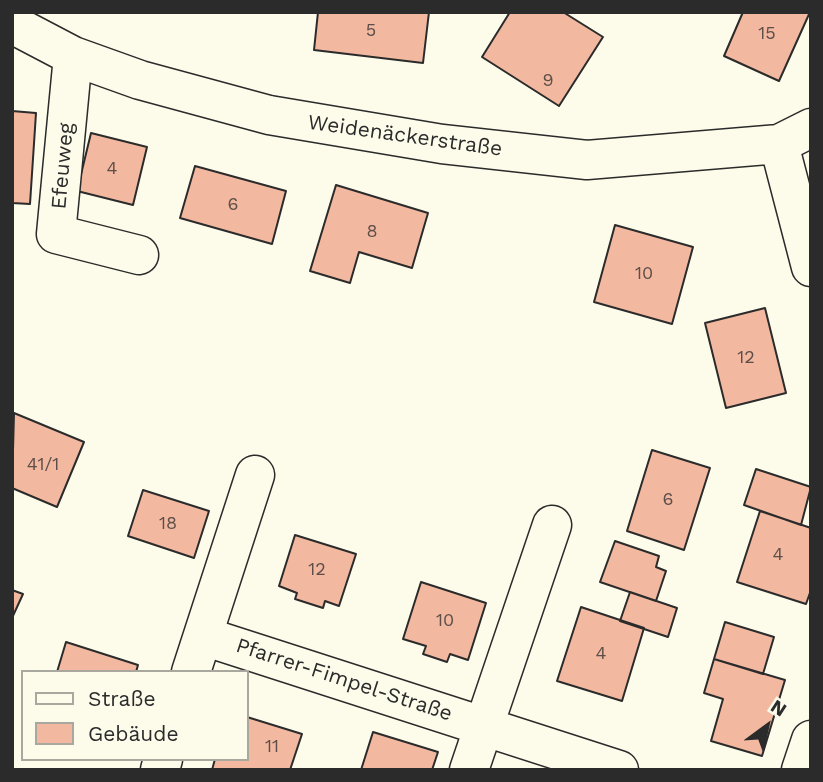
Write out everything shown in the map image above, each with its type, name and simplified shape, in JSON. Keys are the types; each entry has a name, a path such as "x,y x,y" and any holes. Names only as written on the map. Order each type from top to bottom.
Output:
{"street":[{"name":"Weidenäckerstraße","path":"12,24 74,55 140,80 269,115 442,144 587,160 795,136"},
{"name":"Efeuweg","path":"74,55 56,234 139,255"},
{"path":"795,136 811,267"},
{"path":"192,670 255,475"},
{"path":"469,770 552,525"},
{"name":"Pfarrer-Fimpel-Straße","path":"203,636 619,770"},
{"path":"801,770 811,740"}],"building":[{"path":"318,12 429,12 423,63 314,50"},
{"path":"510,12 563,12 603,37 559,106 482,57"},
{"path":"743,12 810,12 779,81 724,56"},
{"path":"12,111 36,113 30,204 12,203"},
{"path":"91,133 147,147 133,205 77,191"},
{"path":"195,166 286,191 272,244 180,218"},
{"path":"336,185 428,213 412,268 359,252 350,283 310,271"},
{"path":"615,225 693,247 672,324 594,302"},
{"path":"765,308 786,393 726,408 705,323"},
{"path":"14,413 84,442 57,507 12,488"},
{"path":"652,450 710,468 684,550 627,531"},
{"path":"756,469 811,487 801,525 744,505"},
{"path":"143,490 209,511 194,558 128,536"},
{"path":"760,511 811,528 811,590 806,604 737,582"},
{"path":"295,535 356,554 339,606 325,601 323,608 295,599 297,593 279,586"},
{"path":"615,541 659,556 656,567 666,571 656,601 600,582"},
{"path":"421,582 486,603 468,660 450,654 447,662 423,654 426,646 403,639"},
{"path":"12,590 23,594 12,618"},
{"path":"630,592 677,608 668,637 620,621"},
{"path":"581,607 644,628 622,701 557,681"},
{"path":"725,622 774,637 763,674 714,659"},
{"path":"66,642 138,665 137,670 58,670"},
{"path":"714,659 785,680 762,756 711,741 723,699 704,693"},
{"path":"248,717 302,734 290,770 212,770 214,761 248,761"},
{"path":"373,732 438,752 432,770 361,770"}]}
